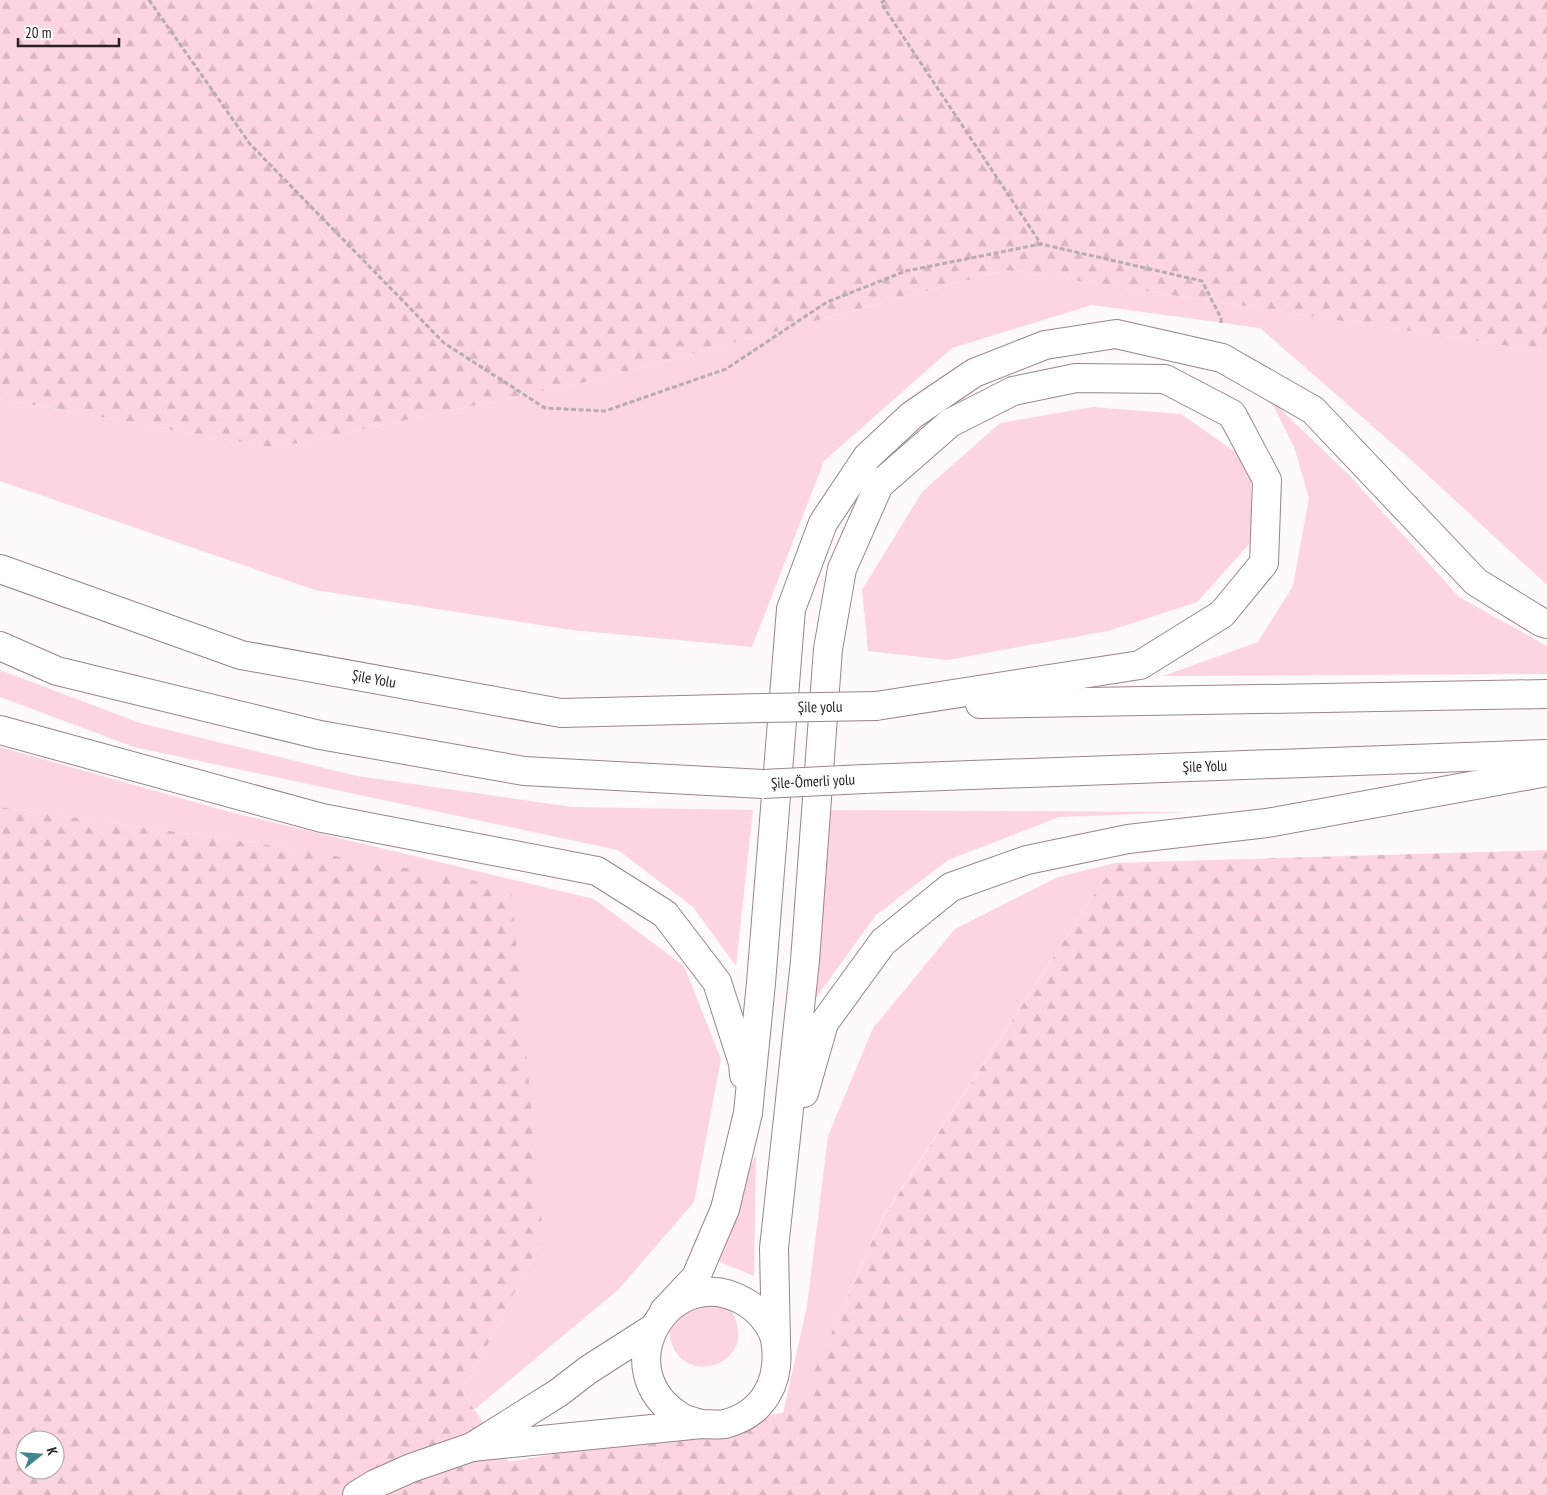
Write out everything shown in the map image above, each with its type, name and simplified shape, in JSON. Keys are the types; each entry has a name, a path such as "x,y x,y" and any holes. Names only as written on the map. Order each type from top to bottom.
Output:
{"main road":[{"path":"702,1424 682,1418 666,1406 653,1389 646,1369 646,1349 658,1320 696,1276 725,1210 748,1113 761,983 791,609 824,523 867,457 912,414 974,373 1045,345 1116,334 1222,358 1313,410 1476,582 1540,622 1547,624"},
{"path":"472,1446 702,1424 724,1424 745,1416 762,1403 773,1384 778,1363 774,1248 805,961 828,649 842,569 879,485 950,423 1013,391 1076,378 1164,379 1232,414 1267,480 1264,563 1222,614 1140,665 876,706"},
{"name":"Şile Yolu","path":"0,569 241,654 561,713 762,708"},
{"name":"Şile-Ömerli yolu","path":"0,646 57,671 320,735 524,771 763,784 864,779"},
{"path":"876,706 1547,694"},
{"name":"Şile yolu","path":"762,708 876,706"},
{"path":"0,730 322,818 597,871 666,914 717,982 743,1063 748,1113"},
{"name":"Şile Yolu","path":"864,779 1547,754"},
{"path":"784,1159 824,1023 883,942 951,886 1027,860 1128,840 1267,823 1547,772"},
{"path":"357,1495 375,1484 411,1468 472,1446 558,1392 658,1320 680,1300 699,1293 719,1292 738,1297 754,1308 767,1323 776,1341"}],"path":[{"path":"149,0 250,144 444,343 545,408 605,411 726,369 827,302 906,271 1041,244 1202,281 1221,318 1222,358"},
{"path":"884,0 881,3 1041,244"}],"green space":[{"path":"0,0 1547,0 1547,352 1006,270 585,382 274,448 0,399"},
{"path":"1006,270 1547,352 1547,585 1409,458 1260,328 1092,305 952,348 824,461 752,647 572,630 315,590 0,481 0,399 274,448 585,382"},
{"path":"1270,399 1351,477 1459,597 1547,646 1547,674 1163,676 1258,642 1293,586 1309,498 1294,447"},
{"path":"1093,407 1181,414 1251,463 1251,542 1197,602 1108,631 947,660 868,651 862,590 922,492 1000,423"},
{"path":"0,670 140,723 357,776 572,807 753,810 736,966 693,907 618,850 134,747 0,697"},
{"path":"0,747 230,812 594,899 684,966 721,1059 694,1202 618,1290 475,1409 463,1392 543,1237 296,849 0,807"},
{"path":"0,807 296,849 511,887 543,1237 463,1392 509,1462 797,1410 882,1219 1115,863 1547,850 1547,1495 0,1495"},
{"path":"819,810 1191,812 1059,817 948,860 876,915 805,1013"},
{"path":"1115,863 882,1218 797,1411 783,1413 807,1306 828,1136 873,1028 955,929 1058,877"},
{"path":"756,1154 754,1276 708,1257"},
{"path":"687,1302 729,1307 737,1326 738,1341 731,1354 721,1362 708,1366 694,1366 682,1359 673,1347 670,1330"}]}
